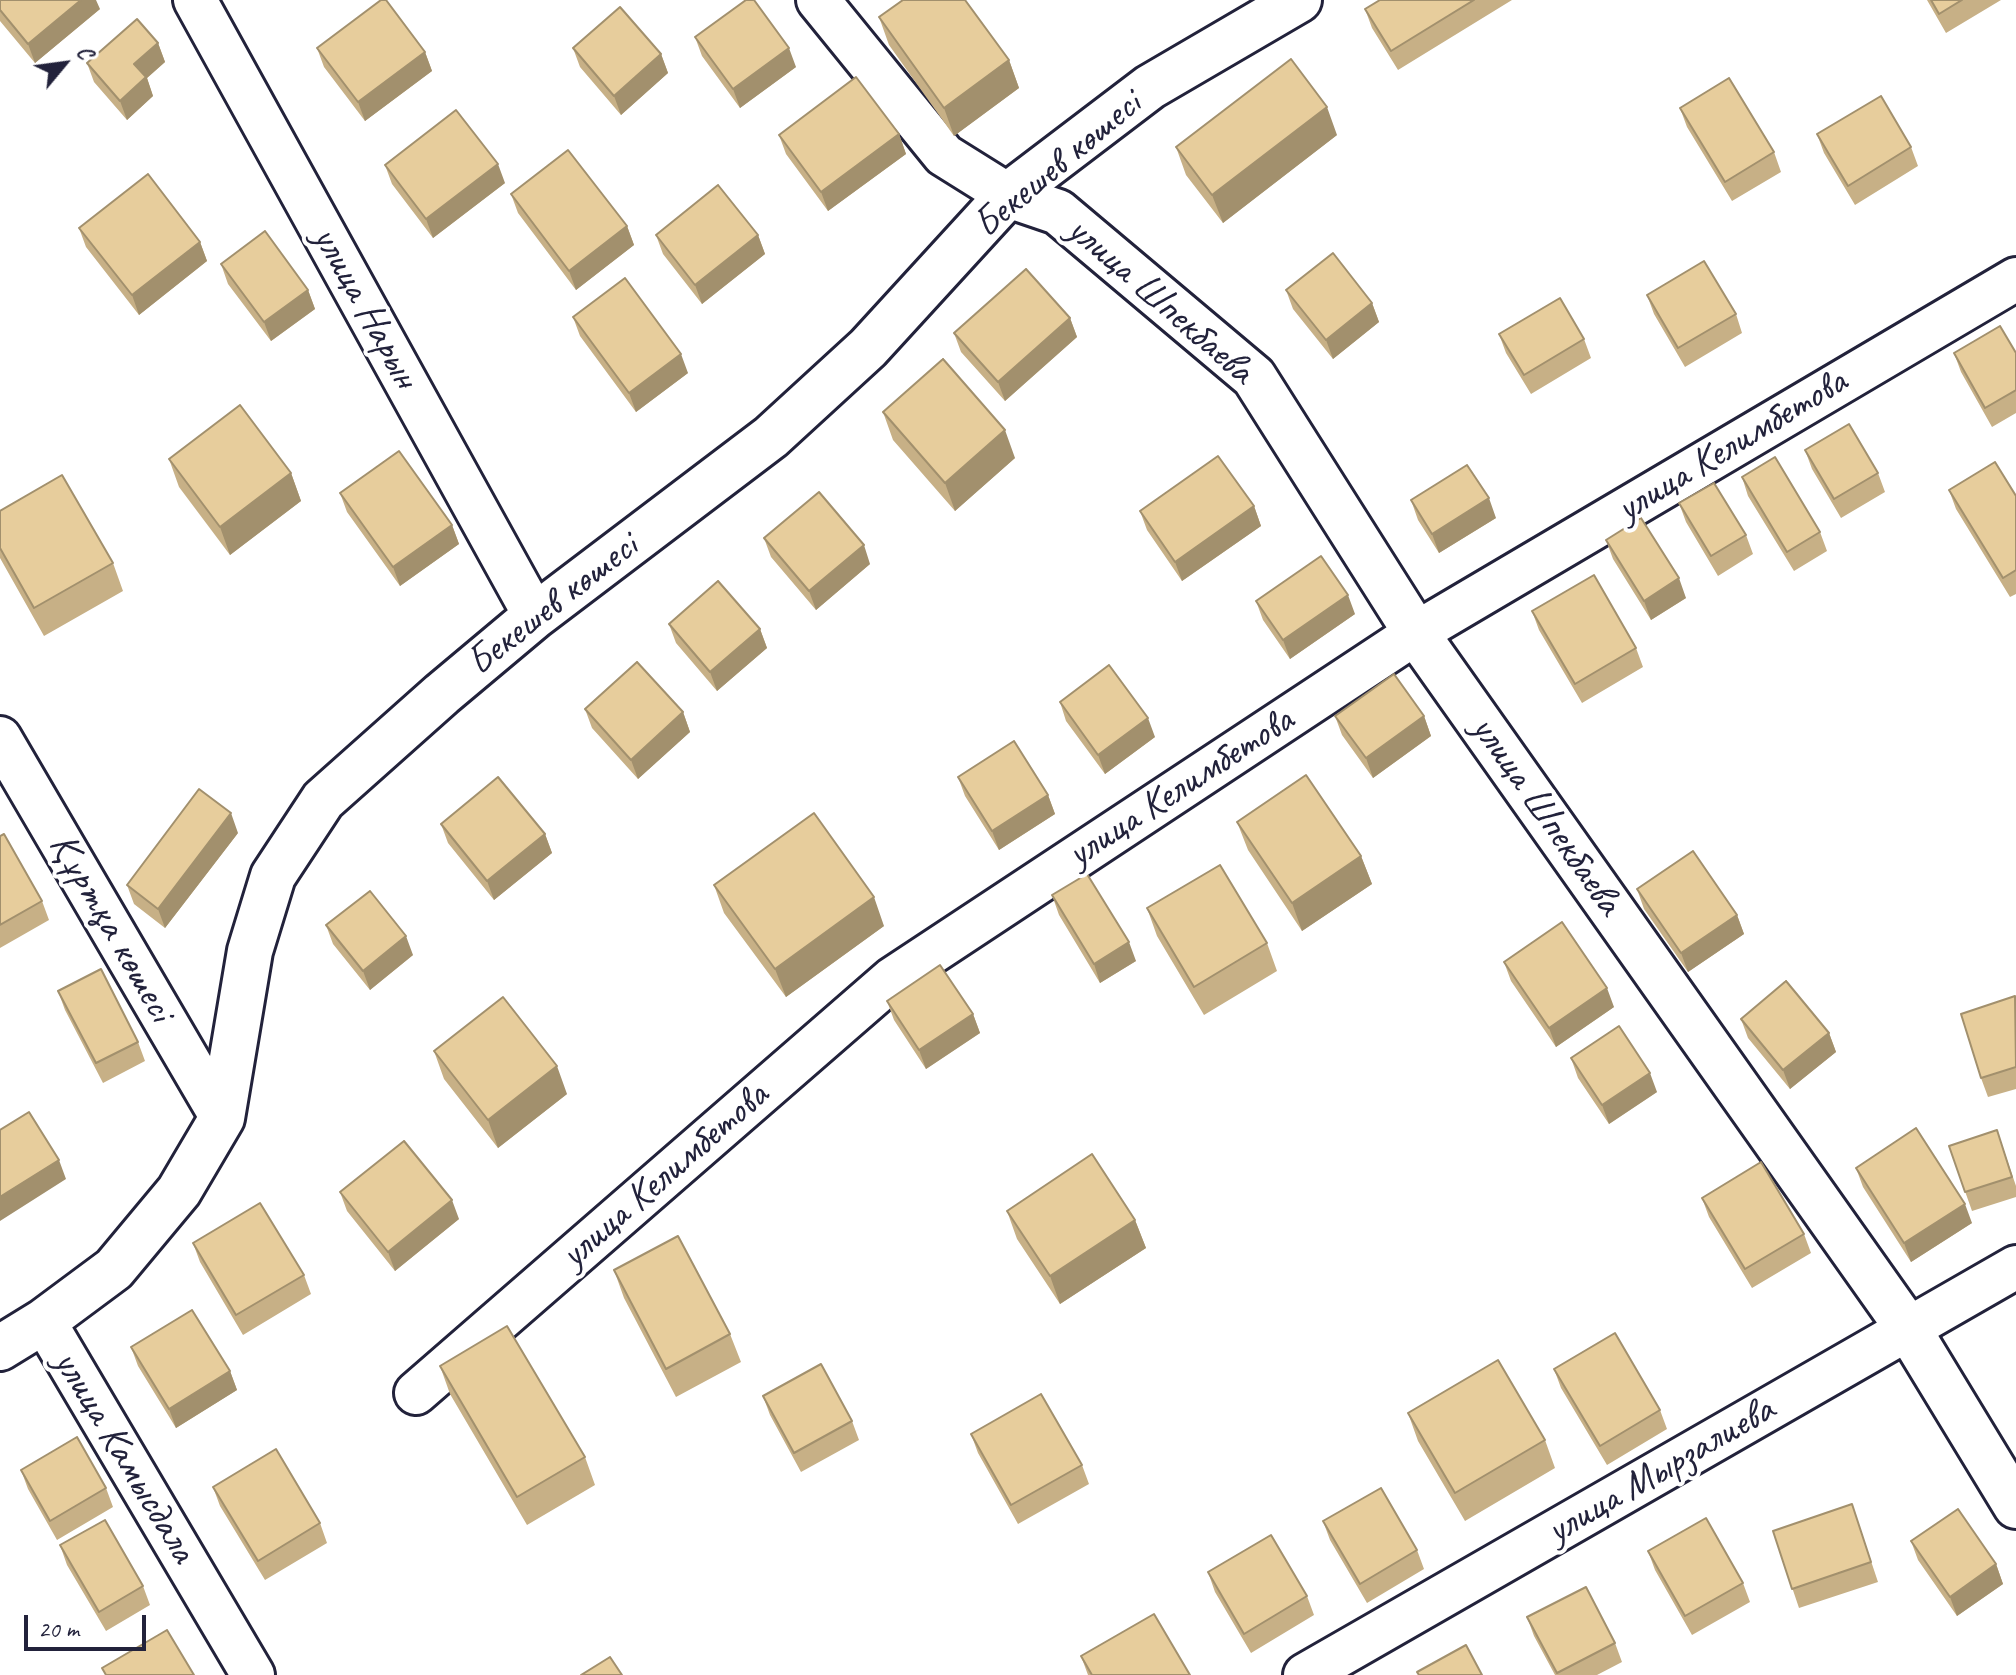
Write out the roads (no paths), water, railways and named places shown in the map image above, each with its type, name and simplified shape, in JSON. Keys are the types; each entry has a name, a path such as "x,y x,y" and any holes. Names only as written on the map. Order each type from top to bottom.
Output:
{"main road":[{"name":"Бекешев көшесі","path":"0,1348 44,1321 114,1269 179,1191 222,1118 250,951 273,876 323,800 535,616 771,437 868,348 1008,195 1150,87 1299,0"},
{"name":"улица Шпекбаева","path":"1008,195 1058,212 1254,377 1416,633 1909,1330 2016,1506"}],"street":[{"name":"улица Нарын","path":"195,0 535,616"},
{"path":"818,0 944,155 1008,195"},
{"name":"улица Келимбетова","path":"416,1393 892,979 1416,633 2016,279"},
{"name":"Құртқа көшесі","path":"0,738 222,1118"},
{"name":"улица Мырзалиева","path":"1305,1675 2016,1267"},
{"name":"улица Камысдала","path":"44,1321 253,1675"}]}
